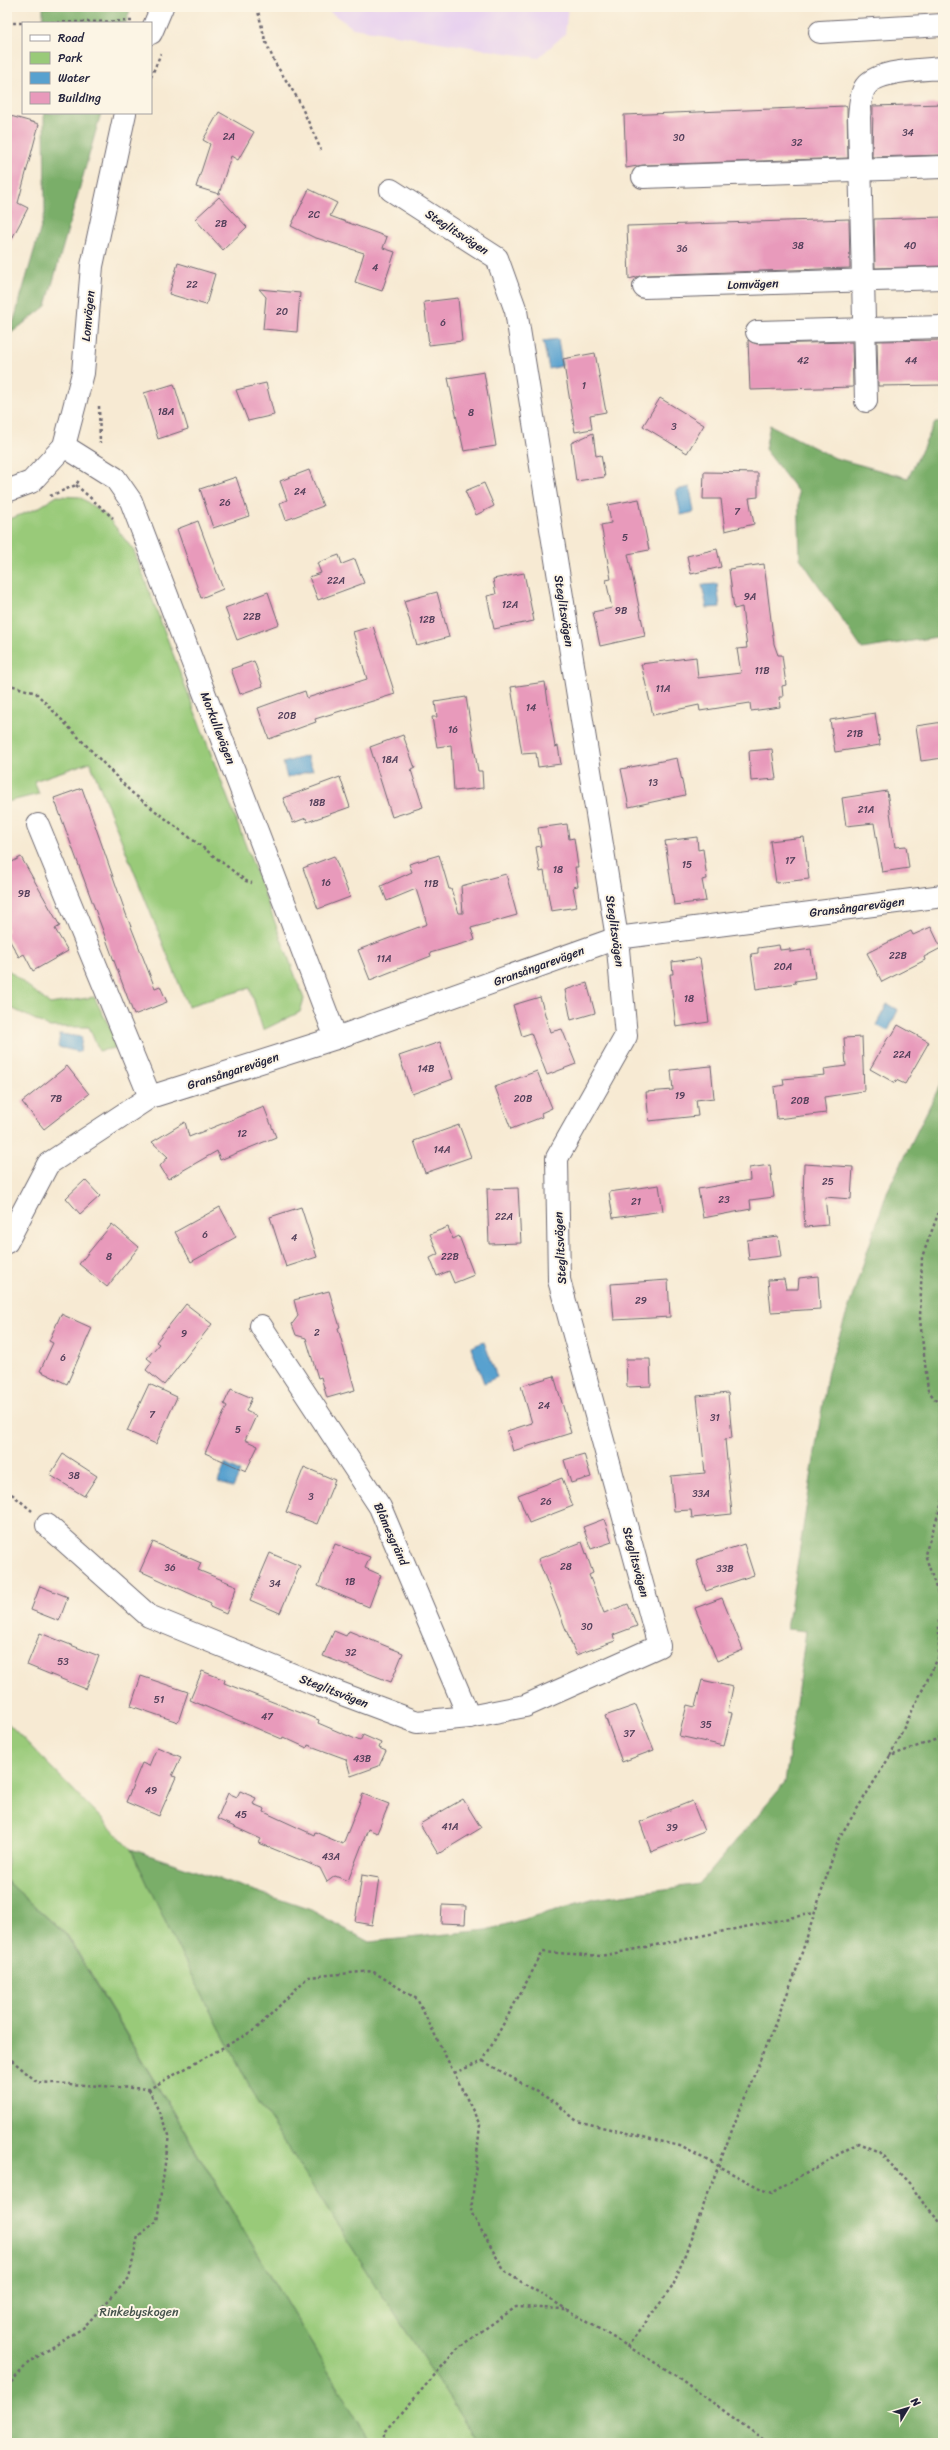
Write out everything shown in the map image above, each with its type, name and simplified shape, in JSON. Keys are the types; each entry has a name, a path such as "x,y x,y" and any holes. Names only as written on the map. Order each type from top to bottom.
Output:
{"street":[{"path":"148,22 162,7"},
{"path":"820,32 943,25"},
{"path":"866,401 859,117 861,99 865,88 872,81 889,74 943,68"},
{"name":"Lomvägen","path":"7,491 31,482 64,446 83,373 92,266 125,114"},
{"path":"643,177 860,169 943,168"},
{"name":"Steglitsvägen","path":"47,1525 149,1616 312,1683 418,1722 469,1717 525,1706 659,1646 559,1280 557,1158 626,1036 617,938 516,311 497,258 391,190"},
{"name":"Lomvägen","path":"644,287 943,278"},
{"path":"757,332 943,327"},
{"name":"Morkullevägen","path":"64,446 115,478 131,501 336,1038"},
{"path":"38,825 150,1097"},
{"name":"Gransångarevägen","path":"7,1242 48,1164 150,1097 336,1038 617,938 943,896"},
{"name":"Blåmesgränd","path":"261,1326 380,1507 469,1717"}],"path":[{"path":"258,7 265,40 275,63 298,99 321,150"},
{"path":"7,23 22,23"},
{"path":"7,684 36,693 131,792 246,881 280,890"},
{"path":"943,1201 922,1257 920,1318 928,1390 943,1410"},
{"path":"7,1490 47,1525"},
{"path":"943,1500 925,1554 939,1597 939,1656 943,1665"},
{"path":"626,2347 673,2286 718,2167 794,1977 839,1838 890,1756 939,1656"},
{"path":"890,1756 943,1737"},
{"path":"454,2073 483,2061 543,1952 601,1956 815,1913"},
{"path":"7,2056 38,2082 149,2089 256,2029 308,1977 372,1971 417,1999 480,2125 471,2212 505,2272 626,2347 672,2373 768,2443"},
{"path":"483,2061 556,2103 577,2122 680,2146 771,2194 858,2143 879,2152 910,2184 926,2207 943,2225"},
{"path":"7,2387 29,2362 83,2328 129,2278 138,2236 157,2221 169,2135 149,2089"},
{"path":"382,2443 386,2431 459,2347 516,2306 566,2309"}],"shaded area":[{"path":"323,7 568,7 565,34 538,58 353,28"}],"green space":[{"path":"43,7 131,7 126,22 43,22"},
{"path":"44,114 101,114 46,306 10,334 45,213"},
{"path":"943,422 943,636 862,649 800,558 798,492 765,449 770,425 835,458 908,478 935,423"},
{"path":"57,496 80,497 107,516 134,551 304,999 300,1012 263,1030 250,988 188,1006 90,762 34,781 39,794 7,802 7,520 38,508"},
{"path":"7,969 50,1004 94,997 120,1047 99,1051 89,1027 50,1027 7,1006"},
{"path":"943,1079 943,2443 478,2443 257,2100 175,1942 131,1849 311,1910 369,1942 486,1930 595,1899 699,1884 785,1783 806,1631 787,1629 828,1370 887,1192"},
{"path":"7,1722 131,1849 175,1942 257,2100 478,2443 371,2443 68,1936 7,1881"},
{"name":"Rinkebyskogen","path":"7,1881 67,1936 371,2443 7,2443"}],"water":[{"path":"558,339 562,366 549,369 543,341"},
{"path":"690,487 694,512 681,515 676,490"},
{"path":"717,584 720,607 707,608 702,585"},
{"path":"307,756 313,770 287,778 283,763"},
{"path":"887,1004 898,1010 888,1031 876,1025"},
{"path":"60,1034 82,1037 80,1052 58,1047"},
{"path":"484,1342 497,1377 484,1383 471,1347"},
{"path":"225,1464 240,1472 233,1488 218,1482"}],"building":[{"path":"943,104 943,155 872,157 873,106"},
{"path":"847,107 848,158 643,165 626,168 624,115"},
{"path":"219,112 254,132 238,160 231,156 219,194 196,187 210,144 203,140"},
{"path":"7,115 39,124 18,203 28,208 7,248"},
{"path":"309,189 337,203 330,216 387,237 383,248 395,252 382,291 355,282 364,253 313,237 291,226"},
{"path":"219,197 247,227 223,250 195,219"},
{"path":"943,217 943,266 875,268 874,219"},
{"path":"849,219 850,268 644,275 629,279 627,226"},
{"path":"178,263 215,274 206,305 169,294"},
{"path":"259,289 300,293 297,332 263,329 266,297"},
{"path":"458,298 462,341 429,345 424,302"},
{"path":"748,340 757,344 852,342 853,387 750,390"},
{"path":"943,340 943,385 878,386 877,341"},
{"path":"595,353 606,412 590,415 592,429 575,432 563,359"},
{"path":"484,372 496,446 464,451 448,378"},
{"path":"266,383 274,415 248,421 236,390"},
{"path":"174,384 188,429 158,439 144,393"},
{"path":"660,398 704,425 687,453 643,426"},
{"path":"593,433 596,456 601,455 605,477 576,481 571,443"},
{"path":"309,470 323,506 286,520 280,503 287,500 280,481"},
{"path":"704,472 758,473 758,497 749,498 754,524 725,531 721,499 703,499"},
{"path":"236,477 249,516 213,528 200,489"},
{"path":"484,483 494,506 476,515 465,491"},
{"path":"639,499 649,550 628,554 645,636 600,646 593,612 612,608 606,580 611,579 601,525 611,523 608,505"},
{"path":"198,521 223,589 201,598 177,529"},
{"path":"717,549 721,567 691,574 687,556"},
{"path":"339,555 342,564 355,559 364,583 318,600 309,577 321,573 317,563"},
{"path":"764,564 774,644 778,655 782,655 786,685 782,686 783,697 779,697 780,707 751,711 750,703 700,711 699,705 653,715 641,664 696,657 698,678 741,673 737,649 747,648 742,607 734,609 729,569"},
{"path":"524,573 534,621 494,629 487,596 496,594 493,579"},
{"path":"268,592 279,624 237,640 225,608"},
{"path":"437,592 449,637 417,646 404,601"},
{"path":"373,626 395,694 315,719 316,722 269,739 258,708 305,691 307,698 367,679 353,632"},
{"path":"254,661 263,686 240,694 231,669"},
{"path":"545,682 555,747 558,746 561,764 538,767 536,753 522,754 511,687"},
{"path":"466,697 478,771 482,771 483,788 454,791 451,745 437,747 432,717 437,717 435,702"},
{"path":"875,713 880,745 835,752 830,720"},
{"path":"943,722 943,758 921,761 916,726"},
{"path":"403,735 415,768 411,770 423,807 392,817 370,747"},
{"path":"772,749 776,779 751,781 749,751"},
{"path":"677,758 685,795 629,807 621,769"},
{"path":"340,777 350,807 307,822 306,818 293,823 283,798"},
{"path":"82,788 126,914 155,988 160,986 167,1002 134,1015 54,798"},
{"path":"887,791 895,847 906,846 909,868 882,872 874,823 846,826 842,798"},
{"path":"567,824 569,839 574,838 578,867 575,867 578,886 573,887 577,907 551,911 544,871 540,872 536,847 541,846 538,828"},
{"path":"697,837 698,850 703,849 707,879 702,880 706,901 674,905 665,841"},
{"path":"804,837 809,879 776,883 770,841"},
{"path":"439,855 449,889 451,889 459,913 463,913 461,886 506,874 517,915 471,928 475,940 430,953 431,956 370,980 358,950 427,924 416,889 387,901 381,886 412,872 409,864"},
{"path":"334,856 350,897 318,909 303,868"},
{"path":"21,857 60,926 55,929 68,951 33,971 24,954 19,957 7,936 7,865"},
{"path":"931,927 941,948 924,957 925,960 882,982 867,953 911,931 913,935"},
{"path":"779,945 780,950 790,949 790,952 811,949 815,978 795,981 796,983 756,989 751,954 758,953 758,948"},
{"path":"700,958 709,1022 676,1027 670,974 673,974 672,962"},
{"path":"587,983 595,1013 571,1020 565,990"},
{"path":"540,997 550,1032 562,1029 576,1064 547,1075 531,1033 522,1036 513,1005"},
{"path":"898,1025 929,1042 905,1084 896,1080 895,1083 870,1069 889,1036 891,1037"},
{"path":"862,1037 864,1091 824,1097 826,1113 777,1119 774,1087 784,1085 783,1079 825,1075 824,1069 846,1066 844,1038"},
{"path":"440,1042 453,1079 412,1094 399,1056"},
{"path":"67,1066 89,1094 44,1129 22,1102"},
{"path":"711,1066 714,1098 696,1100 698,1116 649,1121 646,1092 673,1090 671,1070"},
{"path":"537,1071 552,1108 541,1113 542,1117 511,1129 495,1087"},
{"path":"264,1107 276,1137 220,1160 217,1151 168,1179 160,1166 168,1157 152,1142 185,1122 189,1137"},
{"path":"459,1125 471,1157 425,1173 414,1141"},
{"path":"804,1164 853,1167 851,1199 825,1197 828,1225 805,1227 803,1200"},
{"path":"770,1165 774,1197 750,1200 751,1209 703,1218 698,1189 750,1180 749,1168"},
{"path":"85,1180 100,1196 80,1214 66,1198"},
{"path":"659,1185 663,1211 613,1218 609,1192"},
{"path":"518,1188 521,1243 489,1244 487,1189"},
{"path":"220,1207 236,1237 191,1262 175,1232"},
{"path":"301,1207 317,1257 286,1267 270,1217"},
{"path":"112,1224 139,1247 107,1287 79,1264"},
{"path":"448,1227 453,1239 459,1236 474,1275 454,1283 449,1271 437,1276 430,1258 438,1254 430,1234"},
{"path":"778,1236 781,1256 749,1260 747,1240"},
{"path":"818,1276 820,1309 771,1312 768,1280 784,1279 786,1289 798,1289 799,1278"},
{"path":"668,1280 670,1317 614,1320 611,1284"},
{"path":"329,1291 340,1327 338,1328 355,1390 327,1398 321,1377 318,1378 306,1338 296,1335 292,1324 298,1316 294,1300"},
{"path":"186,1304 212,1324 164,1385 146,1370 152,1362 147,1358 159,1344 156,1342"},
{"path":"61,1314 92,1328 67,1384 40,1371 53,1343 49,1341"},
{"path":"626,1359 650,1359 651,1386 627,1387"},
{"path":"554,1376 571,1433 513,1451 507,1431 532,1423 521,1386"},
{"path":"149,1384 177,1397 156,1444 127,1431"},
{"path":"231,1389 252,1398 246,1411 256,1416 245,1440 258,1446 246,1471 205,1453 227,1406 224,1404"},
{"path":"728,1393 732,1438 725,1439 732,1514 692,1518 691,1510 674,1511 671,1476 705,1473 697,1396"},
{"path":"63,1454 97,1476 84,1496 50,1475"},
{"path":"584,1454 591,1477 571,1483 564,1460"},
{"path":"304,1467 335,1480 317,1524 286,1512"},
{"path":"562,1478 573,1506 529,1523 518,1495"},
{"path":"604,1519 612,1542 591,1549 583,1527"},
{"path":"153,1542 201,1563 198,1570 237,1586 226,1614 210,1607 211,1603 140,1571"},
{"path":"582,1542 593,1573 589,1575 604,1613 628,1604 637,1626 613,1635 615,1641 576,1655 538,1559"},
{"path":"335,1544 370,1557 365,1568 381,1575 369,1607 318,1586"},
{"path":"744,1544 754,1575 706,1591 696,1560"},
{"path":"270,1553 300,1566 280,1613 250,1600"},
{"path":"40,1586 68,1597 59,1621 31,1610"},
{"path":"722,1598 743,1650 717,1661 695,1608"},
{"path":"334,1631 346,1636 349,1631 403,1653 391,1682 323,1656"},
{"path":"40,1633 99,1656 86,1689 27,1665"},
{"path":"202,1671 225,1680 224,1683 319,1720 318,1723 360,1741 363,1735 381,1743 379,1748 386,1751 379,1766 351,1776 346,1759 308,1745 307,1748 283,1737 282,1739 190,1700"},
{"path":"141,1676 188,1692 178,1722 131,1706"},
{"path":"702,1680 733,1687 728,1712 732,1713 724,1746 679,1736 687,1705 695,1707"},
{"path":"636,1705 654,1750 622,1762 605,1716"},
{"path":"157,1747 181,1757 172,1776 176,1777 159,1816 126,1802 142,1763 149,1766"},
{"path":"240,1791 256,1798 253,1804 265,1809 264,1812 314,1835 315,1832 343,1844 363,1794 389,1804 377,1833 368,1829 348,1881 335,1876 327,1882 320,1868 259,1843 261,1839 217,1819 228,1793 237,1797"},
{"path":"463,1799 481,1828 438,1854 420,1824"},
{"path":"692,1801 704,1831 651,1852 640,1822"},
{"path":"362,1875 379,1878 372,1925 355,1922"},
{"path":"442,1905 466,1906 465,1924 441,1923"}]}
